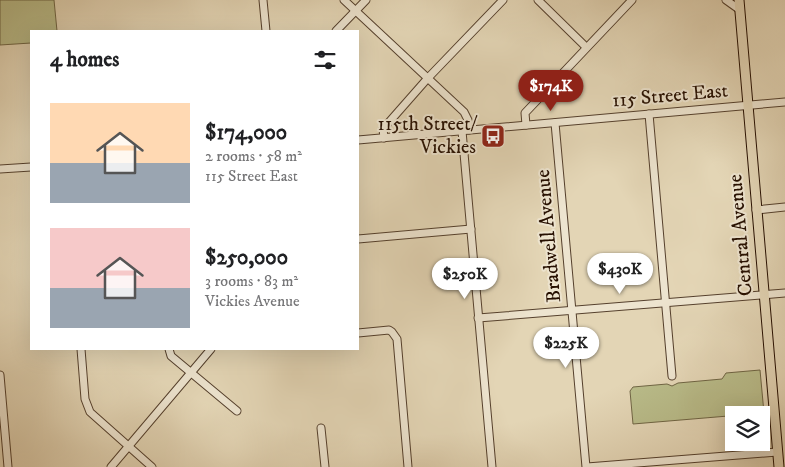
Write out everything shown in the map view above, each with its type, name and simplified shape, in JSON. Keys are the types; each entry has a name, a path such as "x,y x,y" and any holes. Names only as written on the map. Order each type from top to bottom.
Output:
{"main road":[{"name":"Central Avenue","path":"739,0 779,467"}],"street":[{"path":"263,0 266,30"},
{"path":"344,0 427,80 464,112 468,120 466,130 470,229 492,467"},
{"path":"337,30 366,0"},
{"path":"384,138 383,129 503,0"},
{"path":"538,0 586,47"},
{"path":"526,125 525,113 632,0"},
{"path":"726,0 740,10"},
{"name":"115 Street East","path":"359,140 785,102"},
{"path":"649,114 672,376"},
{"name":"Bradwell Avenue","path":"555,122 587,467"},
{"path":"0,169 30,167"},
{"path":"756,210 785,207"},
{"path":"359,239 470,229"},
{"path":"478,318 785,293"},
{"path":"359,334 389,330 397,339 408,467"},
{"path":"81,350 87,408 92,415 152,467"},
{"path":"169,350 171,356 237,411"},
{"path":"111,467 210,350"},
{"path":"0,376 8,467"},
{"path":"321,428 325,467"},
{"path":"587,467 777,452"}],"green space":[{"path":"0,0 54,0 57,30 30,30 30,43 0,45"},
{"path":"760,370 763,406 725,406 725,416 633,424 630,391 633,387 667,384 672,386 678,383 722,379 726,373"}],"place":[{"name":"115th Street/ Vickies","path":"493,136"}]}
